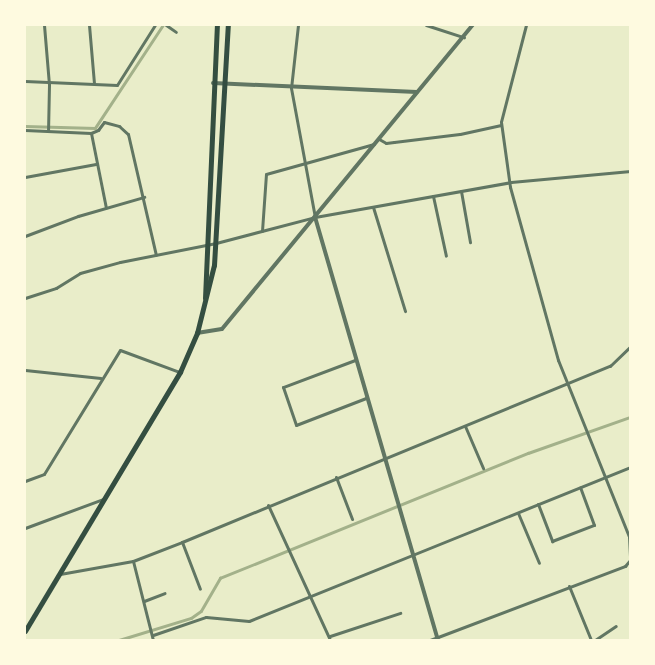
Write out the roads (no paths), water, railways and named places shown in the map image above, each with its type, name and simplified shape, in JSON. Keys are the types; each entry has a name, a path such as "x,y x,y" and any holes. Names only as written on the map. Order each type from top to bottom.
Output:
{"main road":[{"path":"205,304 213,83 217,25"},
{"path":"25,631 180,372 197,333 213,281 228,25"}],"street":[{"path":"44,25 48,81 48,131"},
{"path":"90,25 94,84"},
{"path":"25,81 117,85 155,25"},
{"path":"166,25 176,32"},
{"path":"298,25 291,88 315,217 412,556 438,639"},
{"path":"426,25 464,37"},
{"path":"197,333 222,329 473,25"},
{"path":"430,640 438,639 569,586 625,566 630,558 630,537 568,384 542,307 511,182 501,125 526,25"},
{"path":"213,83 291,88 417,92"},
{"path":"25,130 91,132 98,130 104,122 119,126 128,134 156,255"},
{"path":"379,139 386,143 460,134 501,125"},
{"path":"91,132 106,208"},
{"path":"262,231 266,174 376,144"},
{"path":"25,177 96,164"},
{"path":"25,298 56,288 80,273 156,255 216,244 315,217 511,182 630,171"},
{"path":"461,191 470,242"},
{"path":"433,196 446,256"},
{"path":"25,236 144,197"},
{"path":"373,207 405,311"},
{"path":"59,574 133,561 182,542 336,477 610,366 630,347"},
{"path":"25,481 44,474 120,350 180,372"},
{"path":"355,360 283,387 296,425 366,398"},
{"path":"25,370 102,378"},
{"path":"465,426 483,468"},
{"path":"153,635 206,617 249,621 630,467"},
{"path":"336,477 352,519"},
{"path":"538,504 552,540 594,524 580,487"},
{"path":"25,528 104,499"},
{"path":"268,505 309,597 330,638 400,613"},
{"path":"518,513 539,563"},
{"path":"182,542 200,589"},
{"path":"133,561 153,640"},
{"path":"569,586 593,640 616,626"},
{"path":"144,601 165,593"}],"waterway":[{"path":"25,126 95,128 163,25"},
{"path":"119,640 191,618 201,611 220,578 528,453 630,417"}]}
